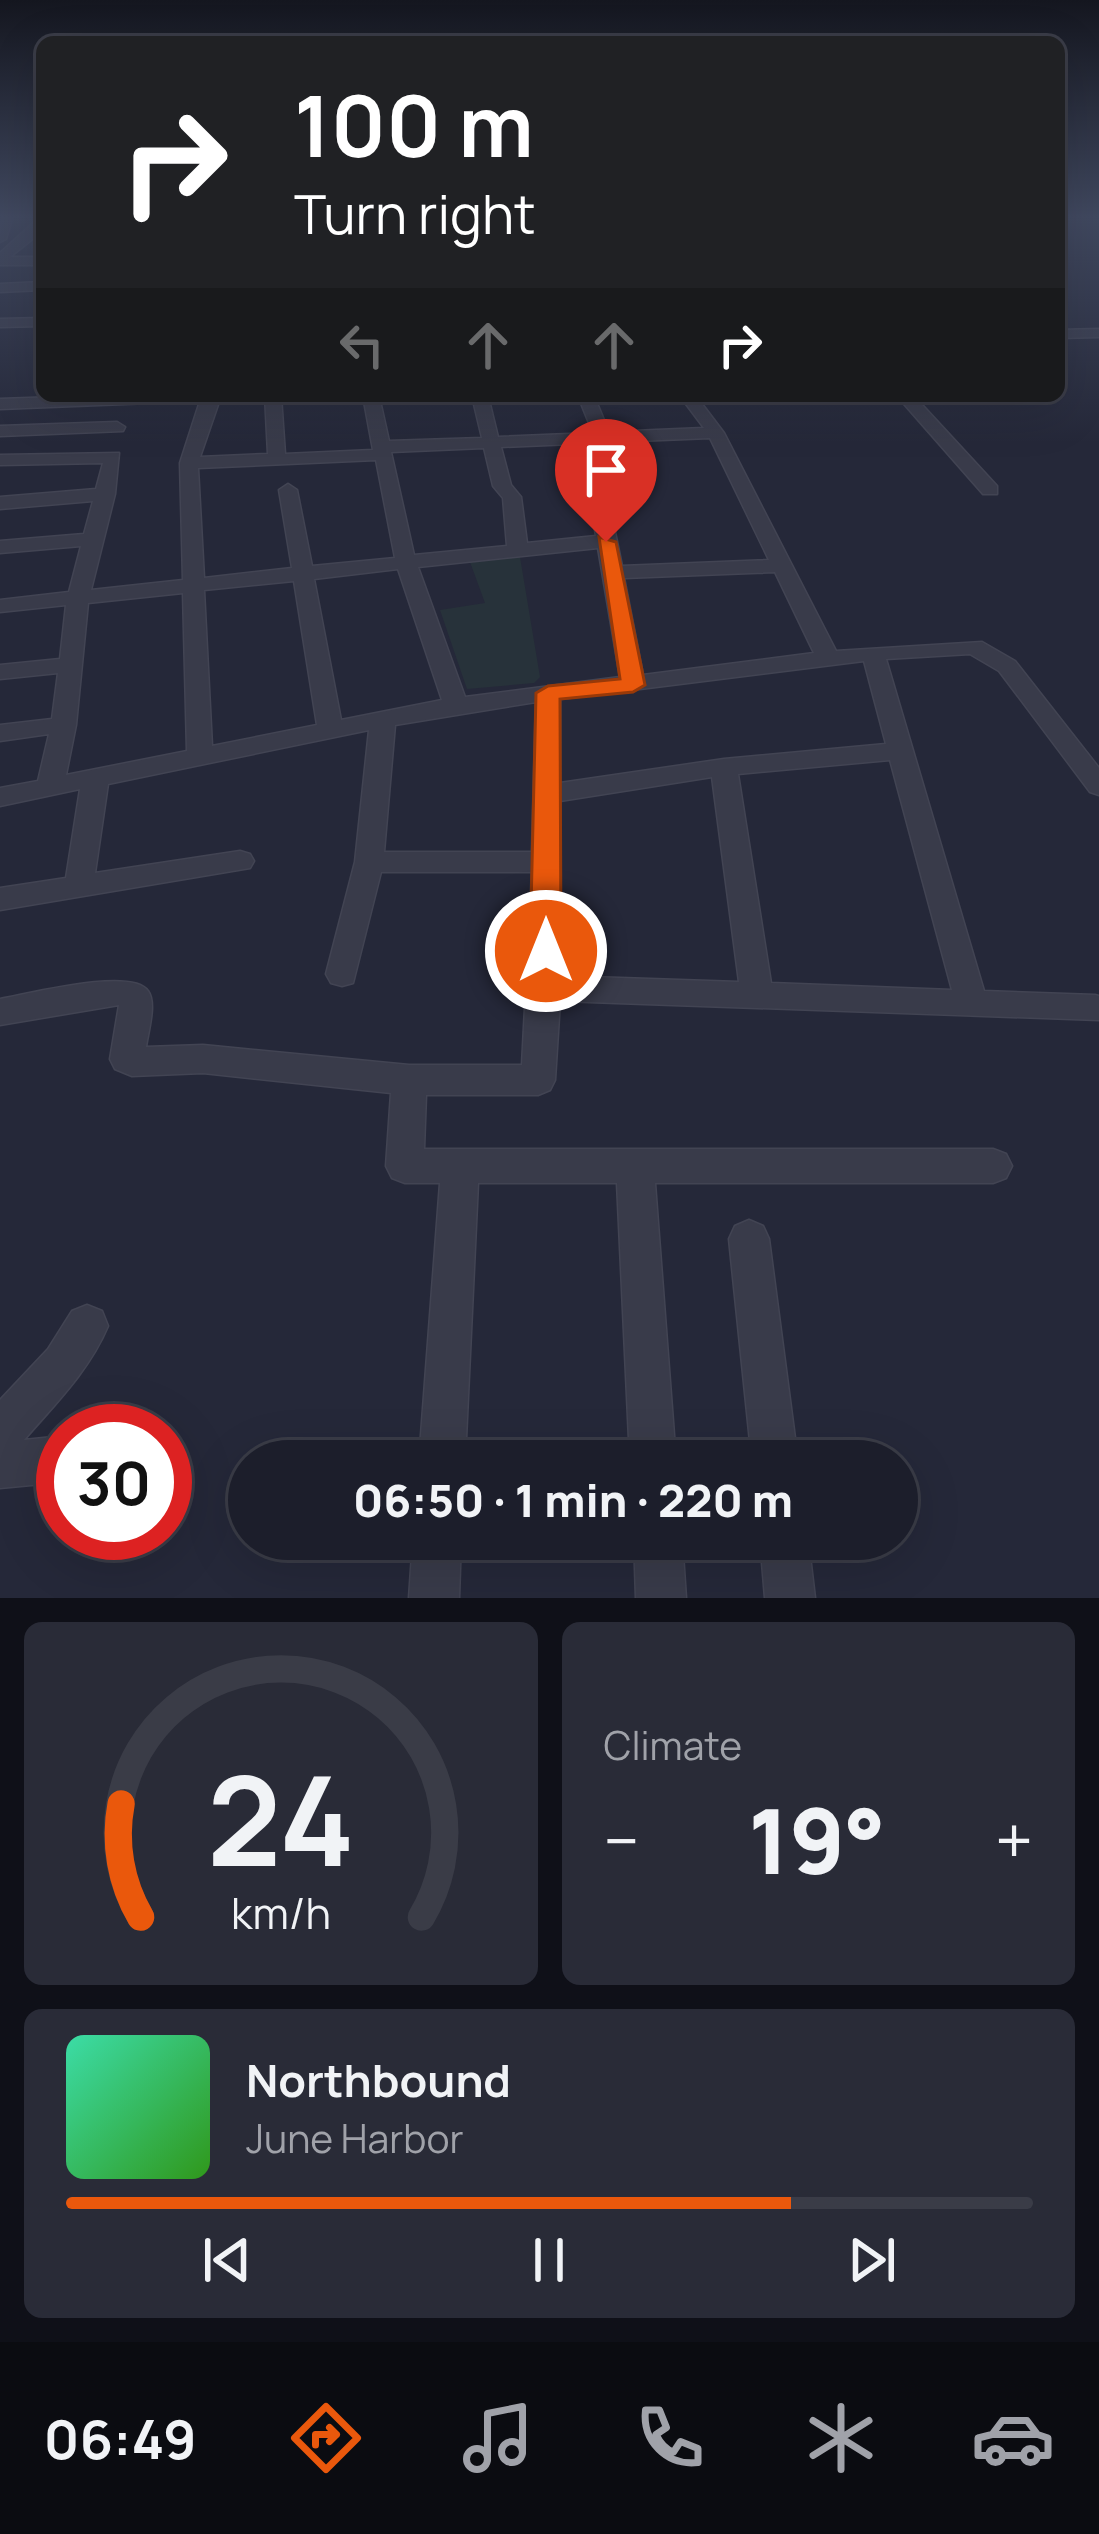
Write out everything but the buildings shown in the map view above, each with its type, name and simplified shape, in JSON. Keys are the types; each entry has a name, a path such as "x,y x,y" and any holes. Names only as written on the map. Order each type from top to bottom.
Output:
{"street":[{"path":"0,304 36,303"},
{"path":"0,323 36,322"},
{"path":"1065,334 1099,333"},
{"path":"0,340 36,339"},
{"path":"0,404 53,402"},
{"path":"200,754 189,463 210,402"},
{"path":"273,402 277,459"},
{"path":"372,402 405,559 456,705"},
{"path":"481,402 502,487 512,497 518,547"},
{"path":"588,402 622,485"},
{"path":"693,402 716,433 829,660"},
{"path":"910,402 990,490"},
{"path":"0,430 117,427"},
{"path":"189,463 489,440 716,433"},
{"path":"0,460 113,458 78,598 64,725 50,788"},
{"path":"289,490 330,727"},
{"path":"0,503 106,494"},
{"path":"599,498 633,685"},
{"path":"0,548 93,539"},
{"path":"0,606 518,547 606,542"},
{"path":"615,572 782,566"},
{"path":"0,797 456,705 873,653 974,647 994,656 1029,692 1099,786"},
{"path":"873,653 972,1004"},
{"path":"0,672 70,664"},
{"path":"0,1012 127,991 136,998 127,1059 132,1062 203,1059 409,1080 538,1080 545,988 548,693"},
{"path":"342,974 369,862 382,718"},
{"path":"0,734 64,725"},
{"path":"547,794 724,767 900,752"},
{"path":"724,767 757,998"},
{"path":"79,886 95,779"},
{"path":"0,899 240,861"},
{"path":"369,862 546,862"},
{"path":"545,988 1095,1008"},
{"path":"409,1080 406,1166 635,1170 993,1166"},
{"path":"443,1440 460,1169"},
{"path":"635,1170 652,1440"},
{"path":"749,1240 773,1440"},
{"path":"0,1433 63,1364 87,1326"},
{"path":"0,1466 36,1463"},
{"path":"434,1598 436,1560"},
{"path":"659,1560 662,1598"},
{"path":"786,1560 790,1598"}],"shaded area":[{"path":"520,557 540,677 534,683 467,689 440,610 485,603 470,562"}],"route":[{"path":"546,951 548,693 633,685 606,542"}]}
